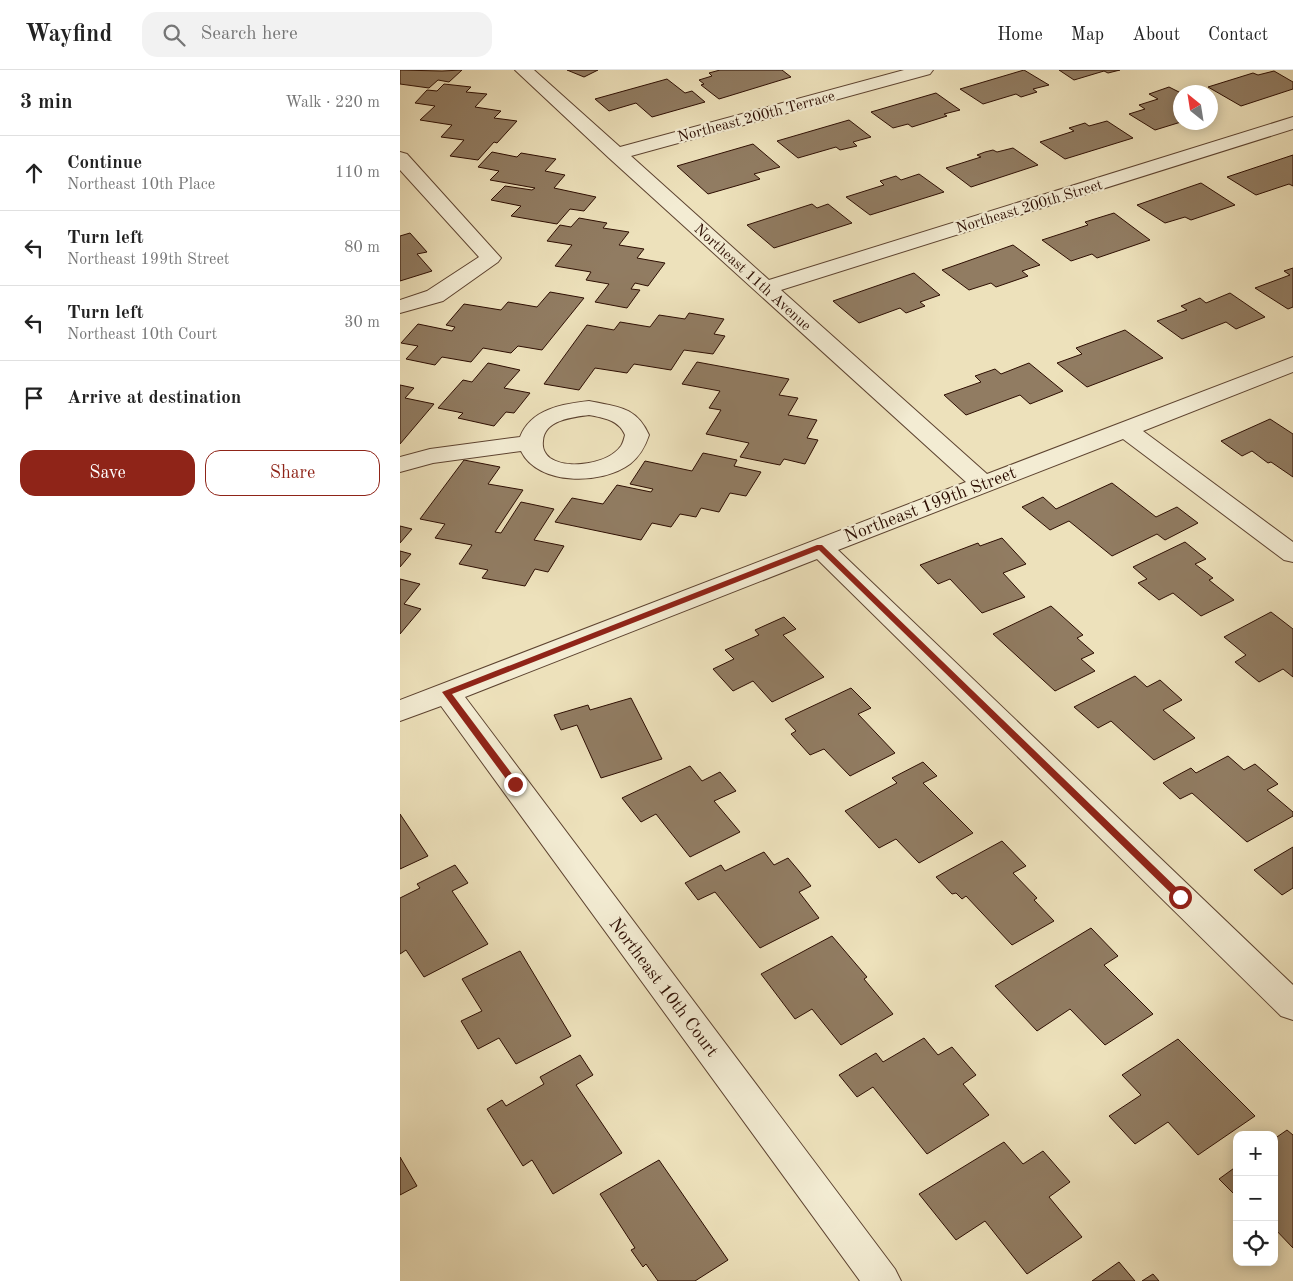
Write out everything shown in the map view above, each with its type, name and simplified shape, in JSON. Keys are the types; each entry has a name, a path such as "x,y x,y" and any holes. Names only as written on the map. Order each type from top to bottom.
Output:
{"street":[{"name":"Northeast 11th Avenue","path":"524,70 983,484"},
{"name":"Northeast 200th Terrace","path":"616,154 924,70"},
{"name":"Northeast 200th Street","path":"766,288 1293,123"},
{"path":"400,158 491,258 435,296 400,307"},
{"name":"Northeast 199th Street","path":"400,710 1293,364"},
{"path":"1125,429 1293,554"},
{"path":"400,465 430,456 529,442"},
{"path":"820,547 1293,1006"},
{"name":"Northeast 10th Court","path":"446,692 882,1281"}],"building":[{"path":"400,70 462,70 449,82 438,80 429,88 400,84"},
{"path":"567,70 598,70 584,77"},
{"path":"720,70 782,70 791,77 719,99 701,85 704,84 699,80 712,76 709,73"},
{"path":"1024,70 1049,85 1033,89 1037,92 1021,97 1016,94 983,104 960,89"},
{"path":"1059,70 1120,70 1108,73 1104,71 1074,80"},
{"path":"1274,71 1293,82 1293,89 1241,106 1218,93 1218,85 1214,85 1253,73 1258,75"},
{"path":"667,79 685,93 692,91 705,102 652,117 636,103 609,111 595,99"},
{"path":"444,84 471,87 466,92 487,94 475,107 501,111 494,118 517,121 478,160 450,156 464,140 441,137 452,125 420,120 435,106 415,103 427,90 437,91"},
{"path":"1169,87 1173,89 1173,124 1155,130 1129,114 1145,109 1139,105 1158,99 1149,94"},
{"path":"936,93 960,110 944,114 947,116 912,127 908,124 893,128 871,112"},
{"path":"849,120 871,137 853,142 857,146 840,150 836,147 798,158 777,141"},
{"path":"1107,121 1133,138 1065,159 1040,142 1074,131 1069,128 1085,123 1089,126"},
{"path":"753,144 780,167 754,174 760,179 708,194 677,166"},
{"path":"1013,148 1038,165 971,187 946,168 981,157 977,155 985,152 993,150 997,152"},
{"path":"492,152 517,157 521,153 556,159 545,171 565,175 554,188 596,197 584,211 570,209 557,224 511,216 521,206 491,200 505,186 532,190 535,188 490,180 499,171 478,167"},
{"path":"1293,155 1293,186 1289,184 1256,195 1227,177"},
{"path":"919,174 944,192 870,215 846,197 884,185 880,181 896,176 901,180"},
{"path":"1201,183 1235,205 1191,220 1185,217 1165,223 1137,205"},
{"path":"812,204 817,208 828,204 852,223 774,248 747,225"},
{"path":"1114,213 1150,240 1097,258 1092,254 1071,261 1042,240 1088,225 1085,222"},
{"path":"579,218 607,223 603,228 629,232 619,245 644,249 637,258 665,263 648,286 635,283 631,289 640,290 627,308 595,302 609,284 586,280 591,272 555,266 572,245 547,241 560,225 571,227"},
{"path":"410,233 427,252 417,254 432,271 400,281 400,236"},
{"path":"1013,245 1040,265 1022,271 1028,276 996,287 991,283 969,290 942,270"},
{"path":"1293,268 1293,307 1288,309 1255,288 1290,275 1284,271"},
{"path":"914,273 940,295 920,302 925,306 906,313 900,308 859,323 833,301"},
{"path":"550,292 584,298 542,350 518,346 511,353 483,348 471,362 442,357 435,365 406,359 418,346 401,343 418,324 452,331 455,327 446,325 464,304 501,310 508,302 537,307"},
{"path":"1230,293 1265,317 1236,329 1226,322 1182,339 1157,321 1187,310 1181,306 1200,298 1206,303"},
{"path":"689,313 724,319 714,334 725,336 713,354 684,350 671,370 634,364 627,373 595,368 579,390 544,384 587,325 614,330 620,322 650,327 659,315 685,319"},
{"path":"1125,330 1163,358 1087,387 1057,363 1082,354 1076,348"},
{"path":"697,362 789,379 779,395 798,398 788,415 817,420 807,438 818,440 805,464 784,459 780,465 740,457 749,443 706,434 721,410 709,408 720,391 682,384"},
{"path":"488,363 520,370 504,388 530,393 514,413 506,412 494,426 458,418 463,413 438,408 463,380 472,382"},
{"path":"1029,363 1063,391 1030,404 1020,395 966,415 944,395 981,382 975,376 995,369 1001,374"},
{"path":"400,385 414,388 405,398 434,404 400,444"},
{"path":"1270,419 1293,434 1293,477 1271,462 1268,463 1252,451 1242,456 1221,441"},
{"path":"703,453 737,460 734,466 761,472 746,496 730,493 719,512 701,508 696,517 680,514 671,527 652,523 641,540 555,522 572,498 603,504 617,485 651,492 653,489 630,484 645,461 692,471"},
{"path":"464,460 500,467 488,484 523,490 495,532 501,533 521,502 554,509 534,540 564,546 548,572 535,569 525,586 482,578 488,570 459,564 472,545 435,538 445,524 420,519"},
{"path":"1112,483 1156,517 1177,507 1198,523 1165,540 1157,534 1112,556 1069,521 1050,530 1022,507 1043,497 1056,509"},
{"path":"400,526 412,529 400,543"},
{"path":"1002,538 1026,564 1003,573 1025,597 982,613 950,579 938,584 920,565 978,543 980,546"},
{"path":"1185,542 1206,559 1195,564 1213,578 1209,580 1234,600 1201,616 1173,593 1159,600 1138,583 1147,579 1133,567"},
{"path":"400,551 411,554 400,567"},
{"path":"400,579 420,584 404,604 421,609 400,634"},
{"path":"1051,606 1083,635 1077,638 1094,653 1081,659 1095,671 1055,691 993,634"},
{"path":"1271,612 1293,629 1293,677 1283,669 1259,682 1235,662 1246,655 1224,637"},
{"path":"784,617 796,629 783,635 824,677 772,702 753,681 733,691 713,669 734,659 725,650 759,635 755,630"},
{"path":"1135,676 1147,687 1160,680 1182,700 1163,710 1195,738 1154,760 1111,721 1098,728 1074,707"},
{"path":"851,688 871,708 858,714 895,753 850,776 824,749 810,755 791,734 796,731 785,719"},
{"path":"631,698 662,759 601,778 577,725 561,730 554,715 588,705 590,710"},
{"path":"1228,756 1244,770 1255,764 1278,784 1267,790 1293,812 1293,816 1247,842 1192,793 1180,799 1163,783 1191,768 1196,773"},
{"path":"923,762 937,776 923,783 973,833 919,863 896,839 879,848 845,811 897,783 892,778"},
{"path":"690,766 702,781 720,772 736,791 714,801 740,832 690,857 656,814 641,822 622,798"},
{"path":"400,814 428,856 400,869"},
{"path":"1002,841 1026,866 1013,873 1037,898 1034,900 1054,921 1012,945 966,896 962,899 956,893 952,894 936,877"},
{"path":"1293,847 1293,888 1282,895 1254,870"},
{"path":"764,852 774,865 788,858 799,871 811,886 799,892 819,918 760,948 715,892 698,900 685,883 721,865 725,871"},
{"path":"455,865 468,883 452,891 488,944 424,977 406,950 400,954 400,898 420,888 417,884"},
{"path":"1091,928 1118,956 1104,965 1153,1014 1105,1045 1070,1009 1037,1031 995,986"},
{"path":"832,936 867,977 864,979 893,1014 841,1045 812,1009 795,1019 761,974"},
{"path":"520,951 571,1036 516,1064 499,1038 478,1049 461,1021 482,1011 462,979"},
{"path":"924,1038 938,1055 952,1047 976,1075 963,1084 989,1115 927,1154 873,1087 857,1097 839,1075 876,1053 883,1062"},
{"path":"1178,1039 1255,1116 1198,1155 1168,1122 1135,1144 1109,1116 1141,1095 1122,1075"},
{"path":"580,1055 593,1075 576,1085 622,1153 553,1194 532,1160 523,1166 487,1109 502,1100 506,1106 544,1084 540,1077"},
{"path":"1287,1130 1293,1135 1293,1248 1278,1232 1278,1136"},
{"path":"1004,1142 1023,1164 1043,1151 1070,1182 1049,1197 1082,1237 1027,1274 985,1221 956,1240 919,1194"},
{"path":"400,1157 417,1186 400,1195"},
{"path":"659,1160 728,1260 695,1281 658,1281 646,1264 643,1267 631,1250 635,1248 600,1194"},
{"path":"1233,1169 1233,1193 1219,1179"},
{"path":"1119,1262 1135,1281 1092,1281"},
{"path":"1153,1274 1159,1281 1142,1281"}],"route":[{"path":"515,784 446,692 820,547 1180,897"}]}
